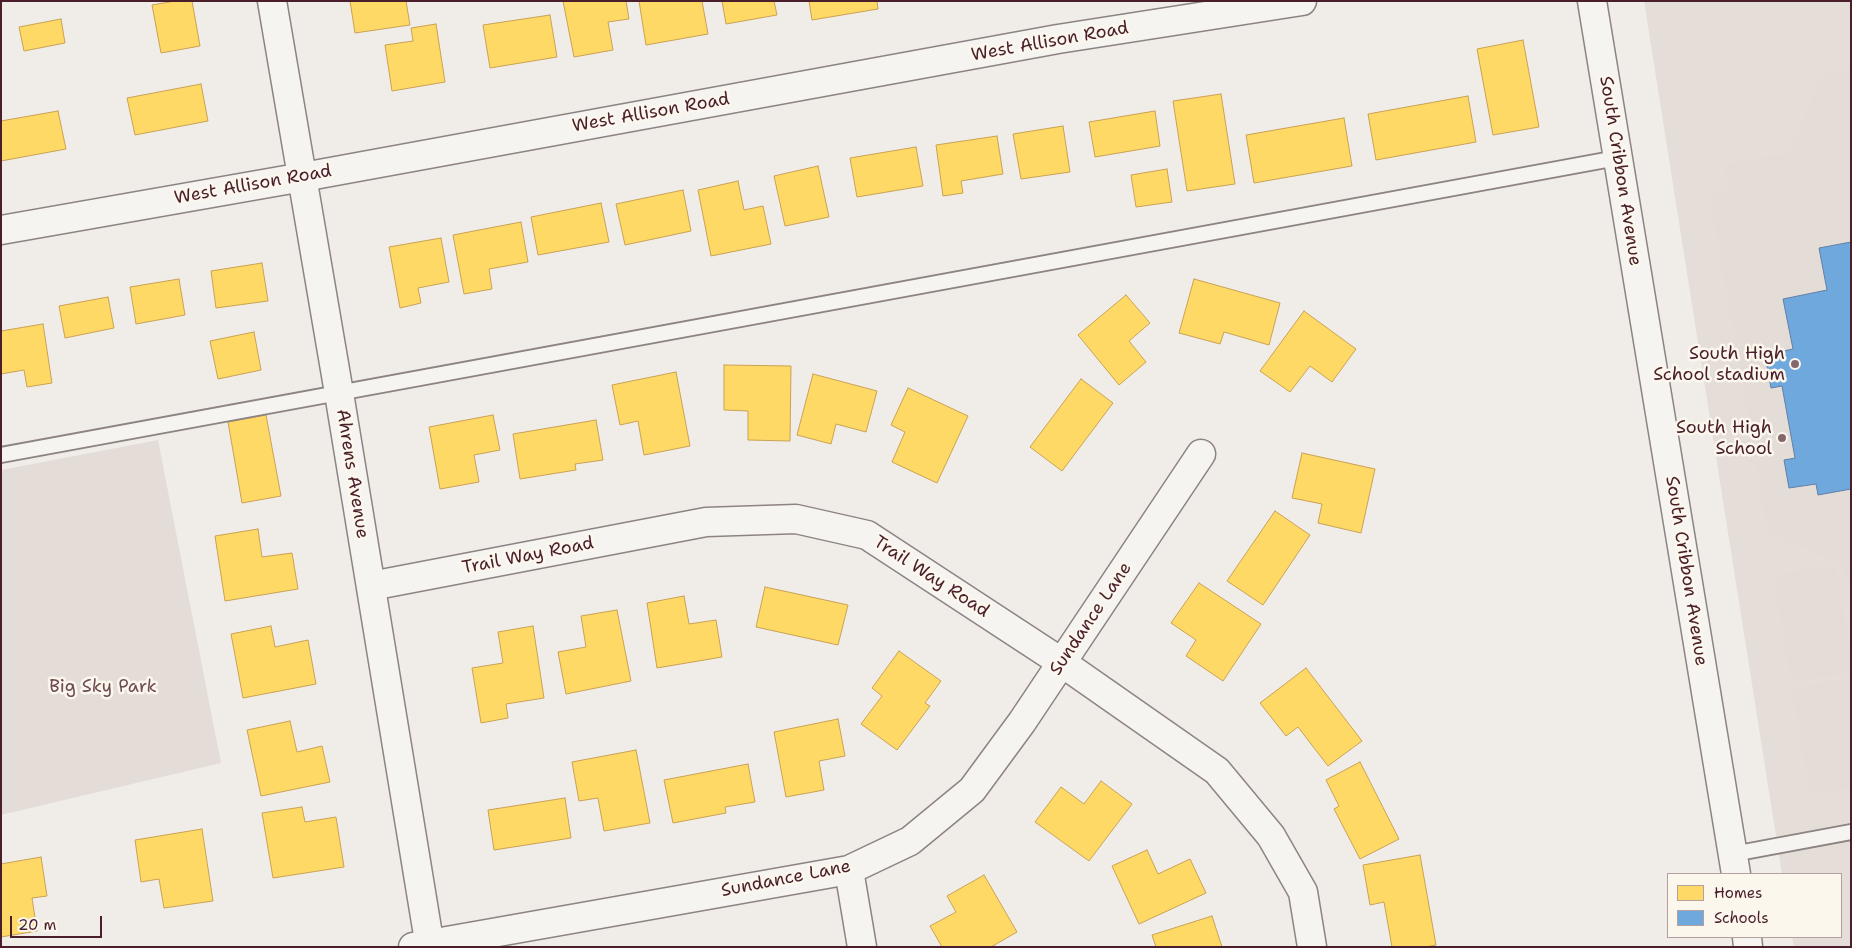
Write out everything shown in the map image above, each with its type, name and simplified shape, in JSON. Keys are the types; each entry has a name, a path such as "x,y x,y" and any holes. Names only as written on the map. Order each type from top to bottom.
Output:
{"street":[{"name":"Ahrens Avenue","path":"272,1 371,586 424,946"},
{"name":"West Allison Road","path":"1,230 303,177 1058,39 1302,1"},
{"name":"South Cribbon Avenue","path":"1592,1 1735,864"},
{"name":"Sundance Lane","path":"424,946 849,870 910,841 972,790 1022,722 1201,454"},
{"name":"Trail Way Road","path":"371,586 706,522 796,519 867,536 1061,662 1217,771 1271,836 1303,892 1312,947"},
{"path":"849,870 862,947"}],"lane":[{"path":"1,455 1617,158"},
{"path":"1735,864 1851,832"}],"shaded area":[{"name":"South High School","path":"1644,1 1851,1 1851,947 1794,947 1792,938 1842,938 1842,873 1782,873"}],"green space":[{"name":"South High School stadium","path":"1851,69 1851,576 1844,577 1842,565 1768,532 1710,196 1728,192 1724,164 1790,153 1823,74"},
{"name":"Big Sky Park","path":"158,440 221,763 1,815 1,470"},
{"path":"1835,565 1851,672 1791,682 1773,575"},
{"path":"1851,678 1851,788 1810,794 1792,688"}],"building: Homes":[{"path":"175,1 192,1 200,46 161,53 152,5"},
{"path":"350,1 406,1 410,25 355,33"},
{"path":"563,1 626,1 629,19 608,22 613,50 574,57"},
{"path":"639,1 702,1 708,34 646,45"},
{"path":"722,1 774,1 777,15 726,24"},
{"path":"809,1 877,1 878,9 812,20"},
{"path":"550,15 557,57 490,68 483,25"},
{"path":"61,19 65,43 24,51 19,27"},
{"path":"436,24 445,82 392,91 385,45 413,41 411,28"},
{"path":"1523,40 1539,127 1493,135 1477,49"},
{"path":"201,84 208,121 135,135 127,98"},
{"path":"1221,94 1235,184 1187,191 1173,101"},
{"path":"1468,96 1476,142 1376,160 1368,114"},
{"path":"58,111 66,149 1,161 1,121"},
{"path":"1155,111 1160,146 1095,157 1089,122"},
{"path":"1344,118 1352,166 1254,183 1246,135"},
{"path":"1063,126 1070,172 1021,179 1013,134"},
{"path":"997,136 1003,174 961,181 963,193 943,196 936,145"},
{"path":"916,147 923,186 857,197 850,158"},
{"path":"818,166 829,217 785,226 774,176"},
{"path":"1167,169 1172,202 1136,207 1131,175"},
{"path":"738,181 744,210 763,206 771,244 711,256 698,190"},
{"path":"683,190 691,231 625,245 616,204"},
{"path":"601,203 609,242 538,255 531,217"},
{"path":"521,222 528,262 489,269 492,289 464,294 453,235"},
{"path":"441,238 449,282 418,288 421,303 400,308 389,247"},
{"path":"262,263 268,301 216,308 211,271"},
{"path":"179,279 185,315 136,324 130,287"},
{"path":"1194,279 1280,303 1269,345 1224,332 1220,344 1179,333"},
{"path":"1126,295 1150,323 1129,341 1146,362 1119,385 1078,335"},
{"path":"108,297 114,328 65,338 59,306"},
{"path":"1304,311 1356,349 1332,382 1310,366 1290,392 1260,371"},
{"path":"43,324 52,383 27,387 24,370 1,374 1,331"},
{"path":"254,332 261,370 218,379 210,341"},
{"path":"724,365 791,366 790,441 748,440 748,411 724,410"},
{"path":"676,372 690,446 644,455 638,421 620,425 612,385"},
{"path":"813,374 877,391 866,432 836,424 831,444 797,435"},
{"path":"1081,379 1113,403 1062,471 1030,447"},
{"path":"908,388 968,416 937,483 892,462 905,432 891,425"},
{"path":"266,415 281,496 242,503 228,422"},
{"path":"493,415 500,450 474,455 479,482 440,489 429,427"},
{"path":"596,420 603,460 575,464 576,470 520,479 513,434"},
{"path":"1302,453 1375,469 1361,533 1318,523 1322,504 1292,498"},
{"path":"1275,511 1310,535 1263,605 1227,581"},
{"path":"258,529 262,557 292,553 298,589 225,601 215,536"},
{"path":"1199,583 1261,624 1223,681 1186,656 1196,640 1171,623"},
{"path":"765,587 848,605 838,645 756,627"},
{"path":"684,596 689,624 716,620 722,657 657,668 647,603"},
{"path":"617,610 631,681 566,694 558,652 586,647 581,616"},
{"path":"271,626 275,647 308,640 316,684 243,698 231,634"},
{"path":"533,626 544,698 506,704 508,718 481,723 472,668 503,663 498,632"},
{"path":"899,651 941,681 925,703 930,706 897,750 861,724 882,696 872,688"},
{"path":"1306,668 1362,741 1328,766 1298,727 1286,736 1260,703"},
{"path":"838,719 845,756 819,761 824,790 786,797 774,732"},
{"path":"290,721 297,752 322,746 330,782 261,796 247,730"},
{"path":"636,750 650,823 604,831 598,798 579,801 572,762"},
{"path":"1360,762 1399,839 1360,859 1334,809 1339,806 1326,780"},
{"path":"748,764 755,802 725,807 726,813 673,823 664,780"},
{"path":"1101,781 1132,804 1089,861 1035,822 1061,787 1084,804"},
{"path":"565,798 571,838 494,850 488,810"},
{"path":"302,807 305,822 336,817 344,867 273,878 262,813"},
{"path":"202,829 213,901 164,908 159,879 141,882 135,840"},
{"path":"1147,850 1158,874 1190,859 1206,893 1139,924 1112,866"},
{"path":"1420,855 1436,945 1392,947 1384,902 1370,905 1363,865"},
{"path":"41,857 47,896 32,898 37,931 1,937 1,864"},
{"path":"984,875 1017,932 991,947 942,947 930,926 956,912 947,896"},
{"path":"1212,916 1222,947 1156,947 1152,935"}],"building: Schools":[{"path":"1851,242 1851,489 1818,495 1816,484 1789,488 1784,460 1795,458 1782,386 1771,388 1765,355 1793,349 1783,299 1827,290 1819,248"}],"place":[{"name":"South High School stadium","path":"1795,364"},
{"name":"South High School","path":"1782,438"}]}
